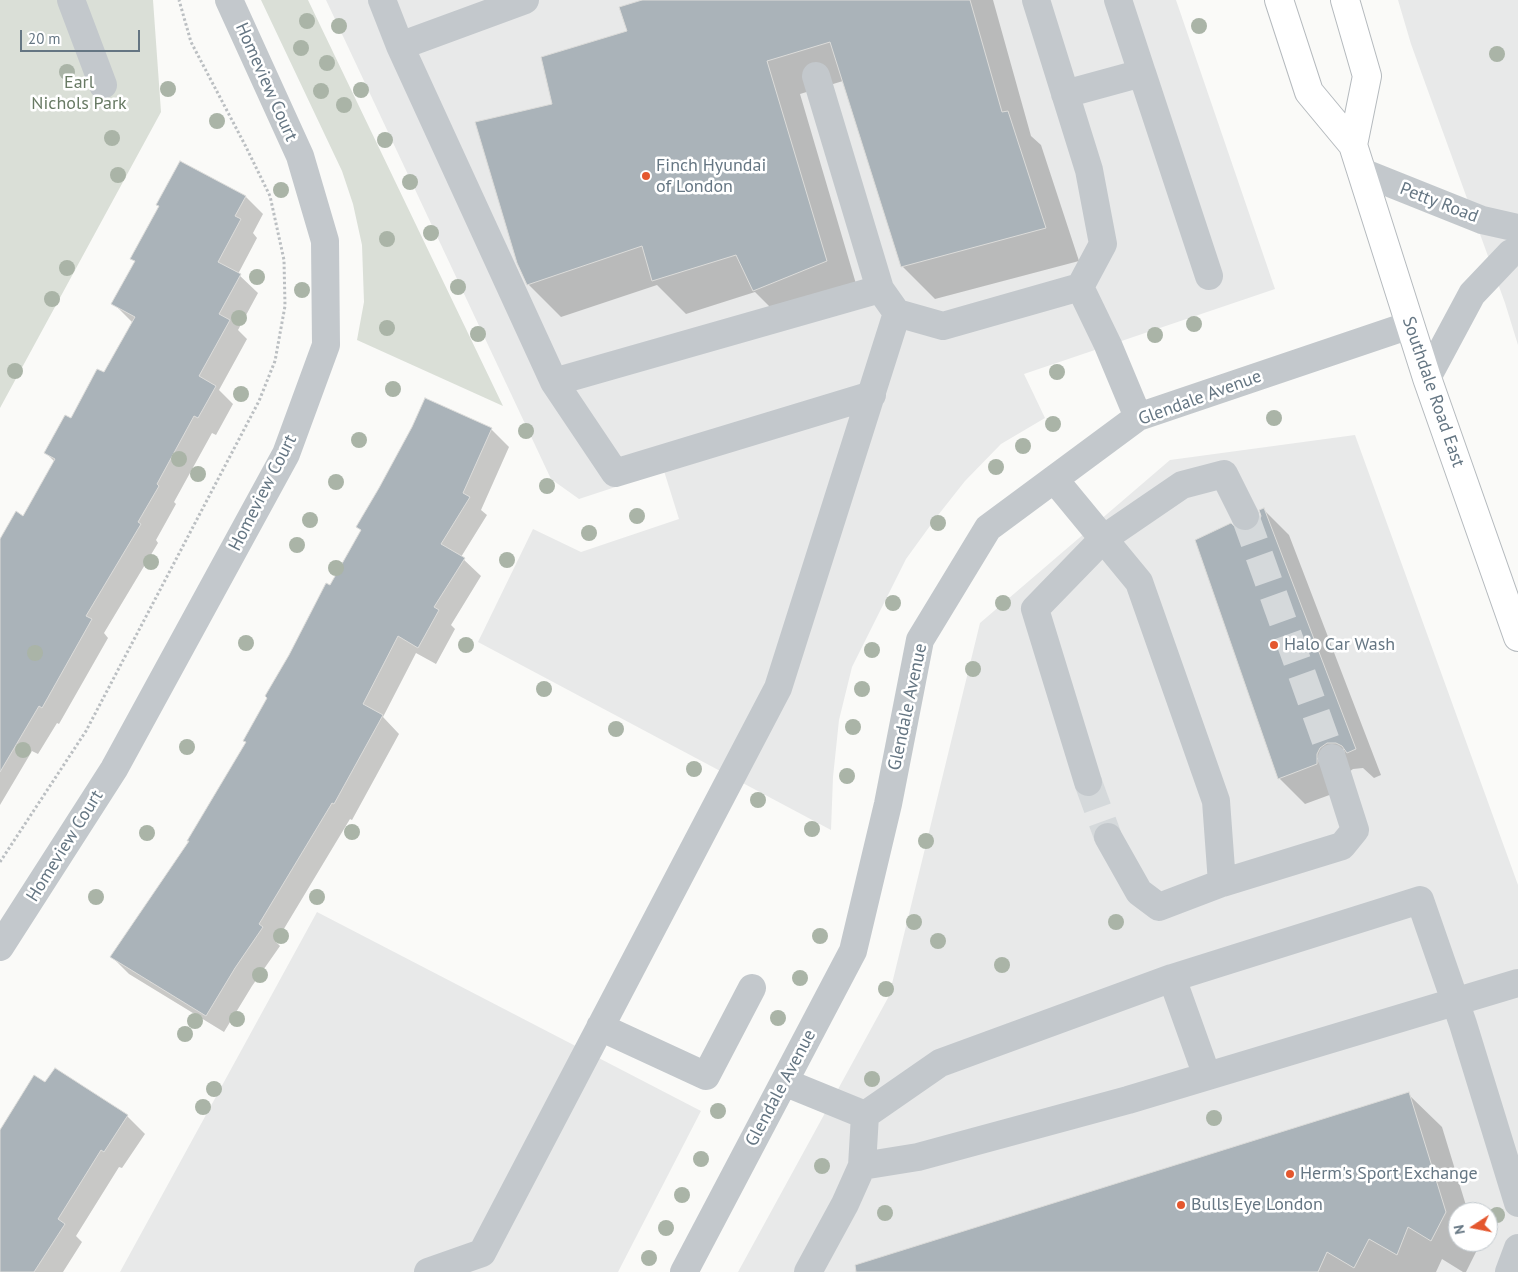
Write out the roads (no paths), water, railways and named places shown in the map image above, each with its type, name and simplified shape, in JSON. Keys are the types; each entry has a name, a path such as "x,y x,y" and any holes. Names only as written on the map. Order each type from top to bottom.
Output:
{"main road":[{"name":"Southdale Road East","path":"1279,0 1309,92 1353,145 1426,378 1518,637"},
{"name":"Southdale Road East","path":"1345,0 1367,76 1353,145"}],"street":[{"path":"72,0 103,85"},
{"name":"Homeview Court","path":"0,947 114,769 286,454 326,345 325,242 300,156 229,0"},
{"path":"382,0 400,46 554,382 615,473 872,395"},
{"path":"400,46 525,0"},
{"path":"816,76 880,289 898,314 943,326 1080,287 1104,244 1089,170 1036,0"},
{"path":"1118,0 1209,276"},
{"path":"1065,94 1142,73"},
{"name":"Petty Road","path":"1362,172 1482,220 1518,228"},
{"path":"1426,378 1472,294 1511,253 1518,250"},
{"path":"1080,287 1108,345 1138,418"},
{"path":"554,382 880,289"},
{"path":"428,1272 482,1253 778,688 898,314"},
{"name":"Glendale Avenue","path":"684,1272 853,951 888,804 920,640 988,528 1138,418 1410,325"},
{"path":"1088,782 1035,609 1103,539 1182,485 1224,474 1245,516"},
{"path":"1054,479 1139,582 1216,801 1222,883"},
{"path":"1108,837 1139,892 1159,907 1222,883 1342,846 1355,830 1332,758"},
{"path":"865,1116 940,1063 1172,978 1420,900 1455,1002 1518,1203"},
{"path":"1172,978 1207,1076"},
{"path":"862,1166 918,1157 1128,1100 1518,983"},
{"path":"600,1027 706,1076 752,988"},
{"path":"784,1082 865,1116"},
{"path":"808,1272 845,1204 862,1166 865,1116"},
{"path":"1509,1272 1518,1248"}],"tunnel":[{"path":"1245,516 1332,758"},
{"path":"1088,782 1108,837"}],"place":[{"name":"Finch Hyundai of London","path":"646,176"},
{"name":"Halo Car Wash","path":"1274,645"},
{"name":"Herm's Sport Exchange","path":"1290,1174"},
{"name":"Bulls Eye London","path":"1181,1205"}],"park label":[{"name":"Earl Nichols Park","path":"79,94"}]}
